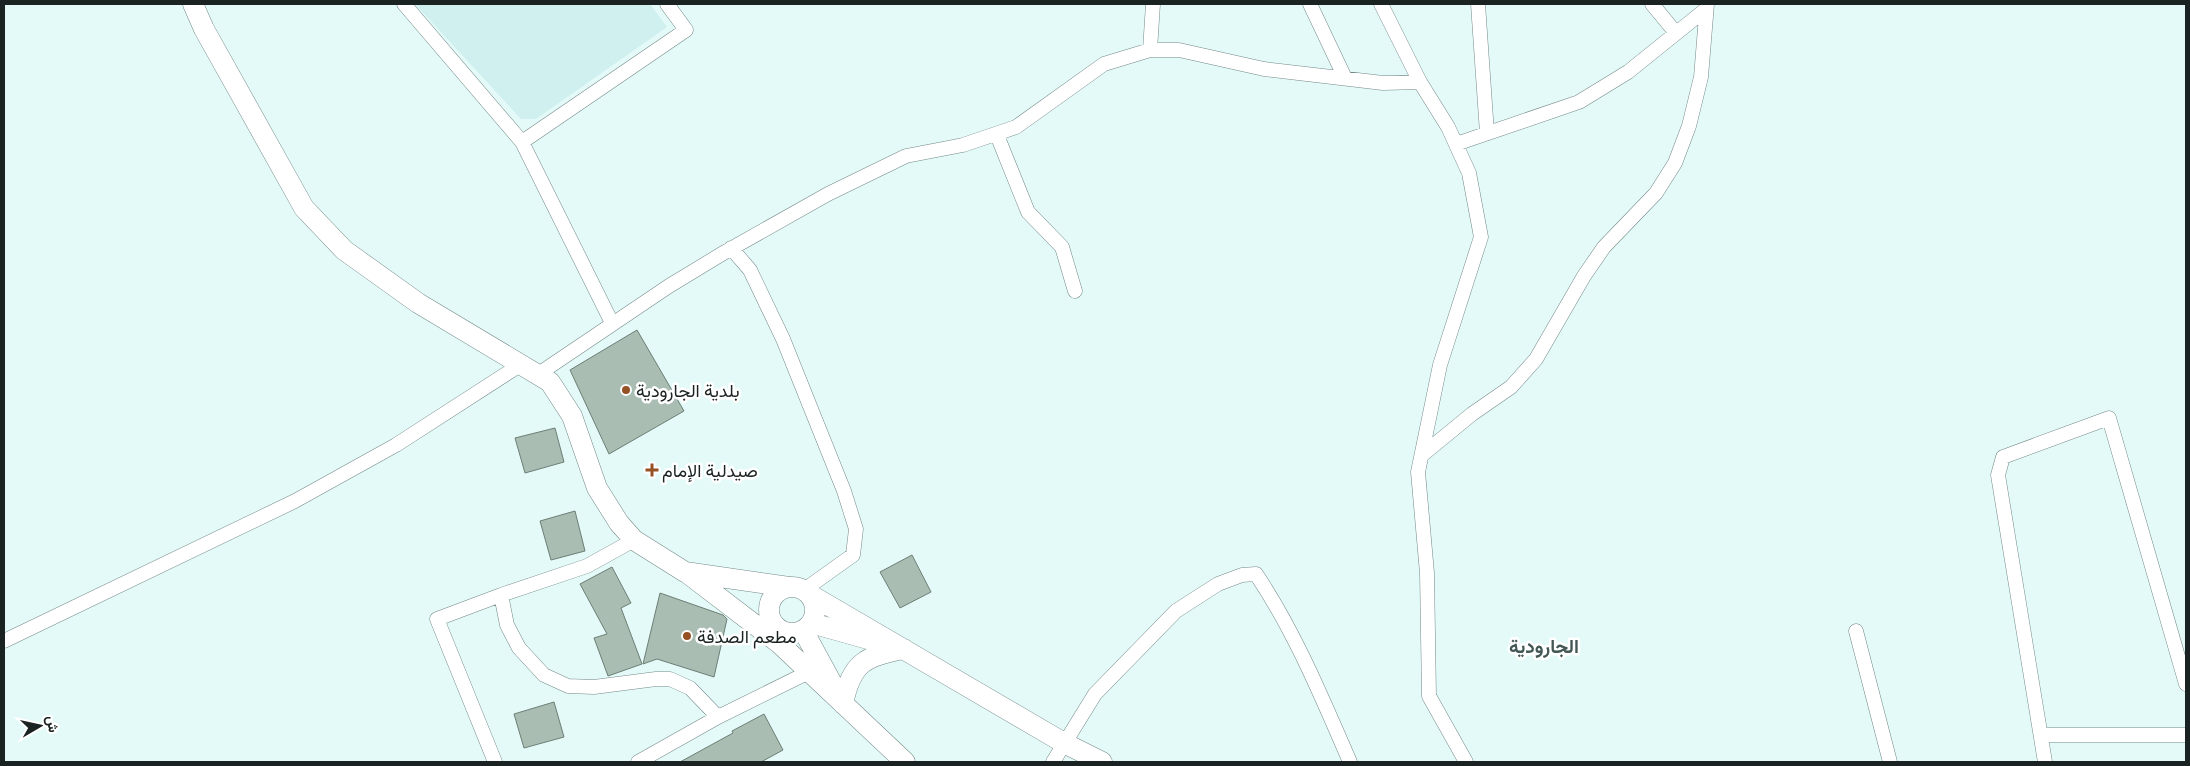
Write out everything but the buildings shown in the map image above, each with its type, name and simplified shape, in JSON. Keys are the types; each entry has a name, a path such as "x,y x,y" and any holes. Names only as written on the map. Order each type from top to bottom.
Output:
{"main road":[{"path":"193,4 204,29 304,208 344,250 418,303 550,382 572,416 597,488 619,523 634,540 685,572 780,644 905,762"},
{"path":"685,572 801,590 1064,743 1102,762"},
{"path":"801,590 776,594 772,600 770,614 773,622 784,632 792,633 807,626 904,649"},
{"path":"801,590 815,608 807,626 843,704"},
{"path":"740,614 770,614"},
{"path":"843,704 851,678 860,663 878,654 904,649"}],"street":[{"path":"404,4 522,142 612,323"},
{"path":"522,142 686,30 667,4"},
{"path":"1150,50 1153,4"},
{"path":"1310,4 1345,78"},
{"path":"1381,4 1420,82 1448,127 1469,173 1481,237 1440,364 1418,472 1420,516 1427,574 1429,696 1466,762"},
{"path":"1478,4 1487,133"},
{"path":"1652,4 1676,33"},
{"path":"1456,144 1579,102 1628,72 1706,7"},
{"path":"1422,455 1472,414 1510,387 1536,359 1584,276 1604,247 1656,193 1675,163 1688,126 1701,77 1705,48 1706,7"},
{"path":"4,641 295,501 612,323 732,248 828,194 906,156 963,145 1016,127 1104,64 1150,50 1179,50 1264,68 1383,83 1420,82"},
{"path":"997,134 1028,212 1062,247 1075,291"},
{"path":"732,248 750,270 783,339 844,491 856,529 852,555 801,590"},
{"path":"2045,762 1998,475 2003,458 2109,418 2186,684"},
{"path":"495,762 437,619 500,595 587,566 634,540"},
{"path":"1053,762 1095,694 1176,611 1218,584 1242,575 1256,574 1272,598 1309,669 1350,762"},
{"path":"500,595 507,625 519,648 544,675 568,686 594,687 670,679 690,688 718,716"},
{"path":"1856,631 1890,762"},
{"path":"638,762 718,716 809,672"},
{"path":"2041,736 2186,735"}],"shaded area":[{"path":"415,4 650,4 667,27 536,119 521,119"}],"place":[{"name":"بلدية الجارودية","path":"626,390"},
{"name":"صيدلية الإمام","path":"652,470"},
{"name":"مطعم الصدفة","path":"687,636"}],"district":[{"name":"الجارودية","path":"1544,646"}]}
